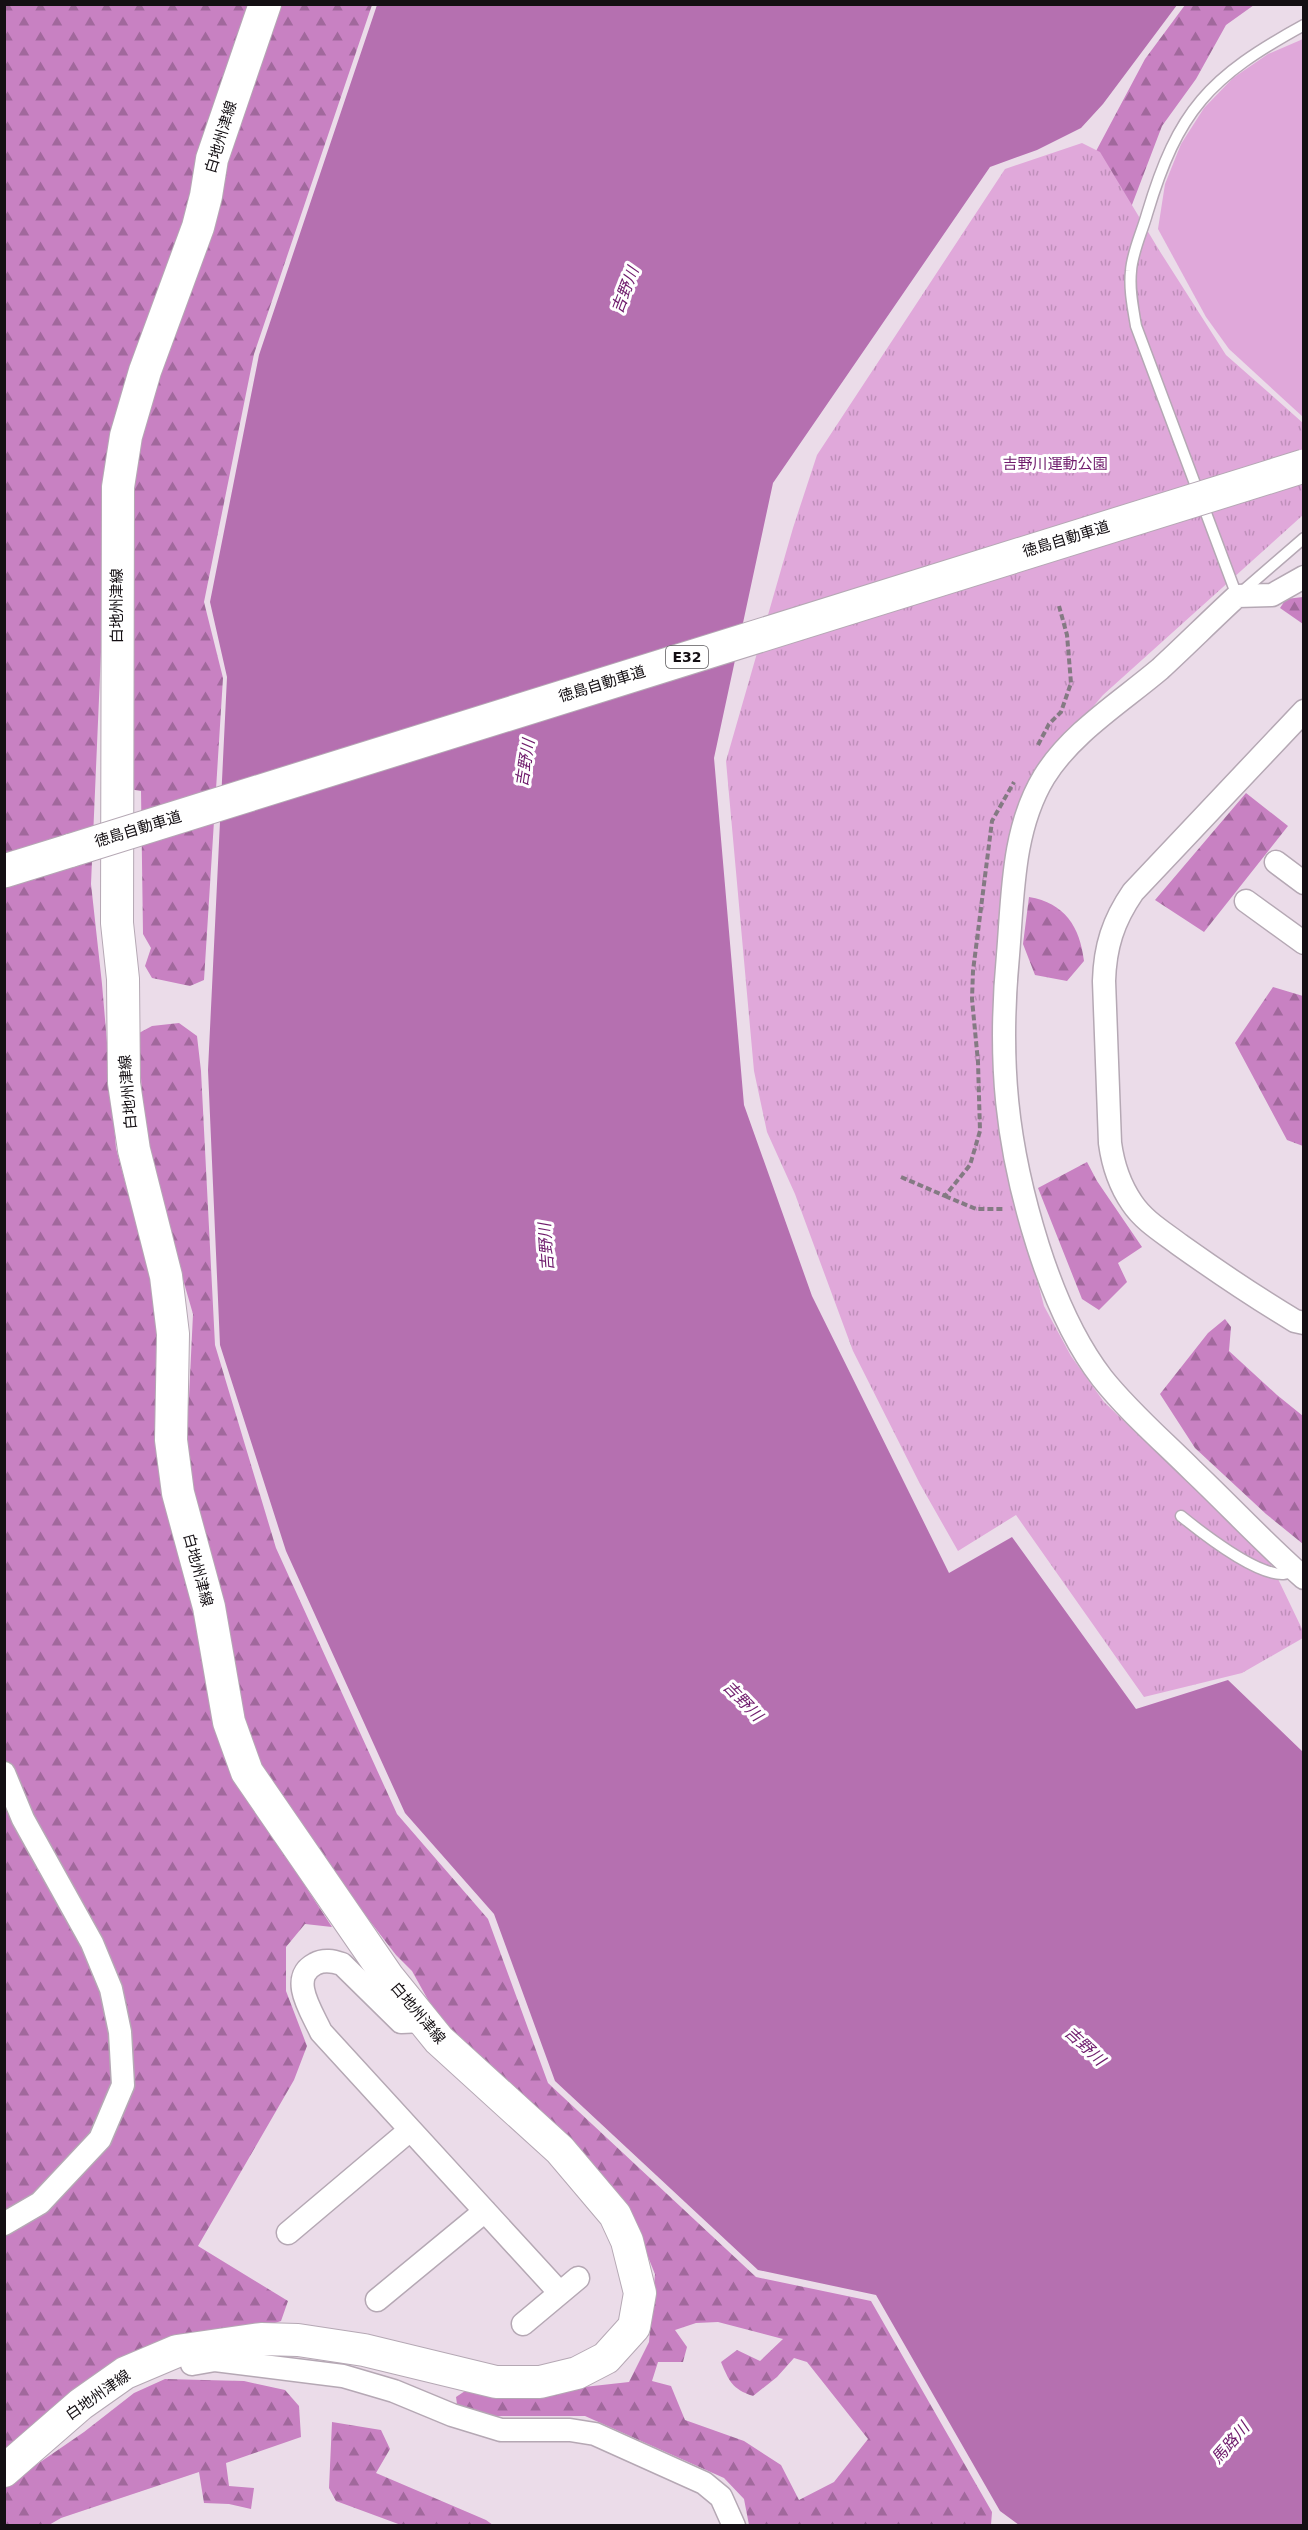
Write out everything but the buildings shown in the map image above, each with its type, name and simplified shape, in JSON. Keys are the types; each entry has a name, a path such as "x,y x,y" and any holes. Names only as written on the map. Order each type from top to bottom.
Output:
{"highway":[{"name":"徳島自動車道","path":"4,871 1304,466"}],"main road":[{"name":"白地州津線","path":"4,2471 81,2404 125,2373 177,2351 226,2342 261,2339 298,2340 364,2350 496,2382 540,2382 577,2373 606,2358 634,2327 640,2294 627,2241 615,2216 560,2150 439,2040 388,1977 247,1772 229,1722 209,1606 178,1493 171,1440 173,1334 166,1276 134,1150 124,1083 123,979 117,922 118,487 126,436 145,371 198,227 212,159 265,4"}],"street":[{"path":"1300,1574 1154,1433 1103,1378 1075,1336 1054,1294 1026,1206 1011,1139 1004,1077 1004,1035 1006,977 1015,872 1023,827 1042,780 1071,744 1161,667 1237,596 1272,595 1304,577"},
{"path":"1304,711 1133,892 1119,913 1109,936 1104,981 1110,1143 1113,1166 1122,1187 1148,1221 1236,1285 1295,1321 1304,1323"},
{"path":"1276,862 1304,883"},
{"path":"1246,901 1304,942"},
{"path":"4,1773 23,1819 92,1943 111,1989 120,2032 123,2085 100,2139 40,2203 4,2224"},
{"path":"424,2021 401,2022 342,1964 330,1960 317,1962 306,1969 301,1978 302,1989 321,2032 560,2293"},
{"path":"288,2232 410,2130"},
{"path":"377,2300 485,2211"},
{"path":"523,2324 578,2278"},
{"path":"162,2358 173,2368 215,2360 343,2376 394,2391 452,2415 501,2430 570,2430 595,2434 704,2483 721,2497 734,2526"}],"lane":[{"path":"1304,25 1245,59 1216,83 1188,115 1167,153 1131,270 1131,302 1136,326 1237,596 1304,538"},
{"path":"1181,1516 1201,1533 1253,1566 1280,1574 1300,1574"}],"path":[{"path":"1035,750 1049,724 1061,712 1071,683 1067,635 1059,606"},
{"path":"945,1196 970,1165 980,1131 978,1062 972,999 973,971 992,820 1005,794 1018,776"},
{"path":"901,1177 976,1209 1009,1209 1026,1206"}],"green space":[{"path":"5,5 372,5 254,354 204,602 223,678 204,980 190,986 152,978 145,966 151,948 143,934 141,791 129,789 128,476 147,408 187,303 230,136 208,137 176,259 110,444 91,884 116,1148 163,1324 157,1428 163,1488 200,1625 215,1713 234,1777 332,1927 305,1924 286,1947 286,1991 307,2046 294,2080 198,2246 288,2301 281,2321 93,2382 5,2459"},
{"path":"1185,5 1254,5 1226,25 1196,79 1162,126 1114,252 1053,232 1145,59"},
{"path":"1303,39 1303,417 1229,349 1206,317 1158,229 1165,184 1181,144 1204,108 1233,78 1268,54"},
{"name":"吉野川運動公園","path":"1082,143 1100,152 1226,355 1303,423 1303,515 1103,695 1064,741 1025,800 1008,1166 1044,1306 1071,1356 1104,1402 1268,1558 1303,1631 1303,1638 1242,1673 1144,1697 1016,1515 958,1551 920,1484 853,1351 795,1194 767,1132 754,1071 726,761 793,528 817,455 1005,169"},
{"path":"1303,597 1303,624 1280,608 1286,599"},
{"path":"1246,793 1288,826 1204,932 1155,900"},
{"path":"1029,897 1042,900 1061,911 1074,927 1079,938 1084,961 1067,981 1035,975 1023,944"},
{"path":"1273,987 1303,996 1303,1146 1287,1140 1235,1043"},
{"path":"179,1023 197,1036 201,1071 215,1345 276,1548 397,1814 488,1919 548,2083 756,2277 871,2301 992,2512 991,2525 749,2525 744,2499 724,2478 585,2416 473,2416 457,2404 456,2397 465,2391 504,2399 521,2394 629,2382 649,2342 655,2274 633,2220 437,2016 412,1971 396,1955 278,1802 254,1764 183,1451 189,1397 193,1314 144,1145 139,1033 152,1026","holes":["718,2322 783,2339 760,2361 737,2350 721,2362 732,2384 753,2396 777,2377 794,2358 807,2362 868,2439 834,2482 799,2500 781,2465 744,2441 685,2420 671,2386 652,2381 658,2362 683,2362 687,2347 675,2330 696,2323"]},
{"path":"1087,1162 1097,1181 1142,1247 1118,1263 1127,1282 1099,1310 1082,1299 1038,1188"},
{"path":"1225,1319 1231,1327 1229,1351 1303,1416 1303,1544 1266,1514 1195,1448 1160,1394 1208,1333"},
{"path":"165,2379 244,2381 285,2390 299,2406 301,2437 226,2463 229,2486 254,2488 251,2509 229,2504 204,2503 199,2472 61,2518 49,2525 5,2525 4,2487 84,2432 134,2393"},
{"path":"332,2422 381,2430 390,2449 376,2473 493,2525 401,2525 336,2501 329,2488"}],"water":[{"path":"377,5 1177,5 1103,104 1081,128 1037,150 990,167 773,483 714,758 744,1105 812,1296 949,1573 1012,1537 1136,1709 1228,1680 1303,1752 1303,2525 1019,2525 1000,2511 876,2295 758,2270 555,2081 494,1914 405,1813 286,1551 220,1345 208,1070 227,677 210,602 259,355"}],"water label":[{"name":"吉野川","path":"625,290"},
{"name":"吉野川","path":"525,763"},
{"name":"吉野川","path":"546,1247"},
{"name":"吉野川","path":"743,1701"},
{"name":"吉野川","path":"1085,2046"},
{"name":"馬路川","path":"1230,2443"}]}
